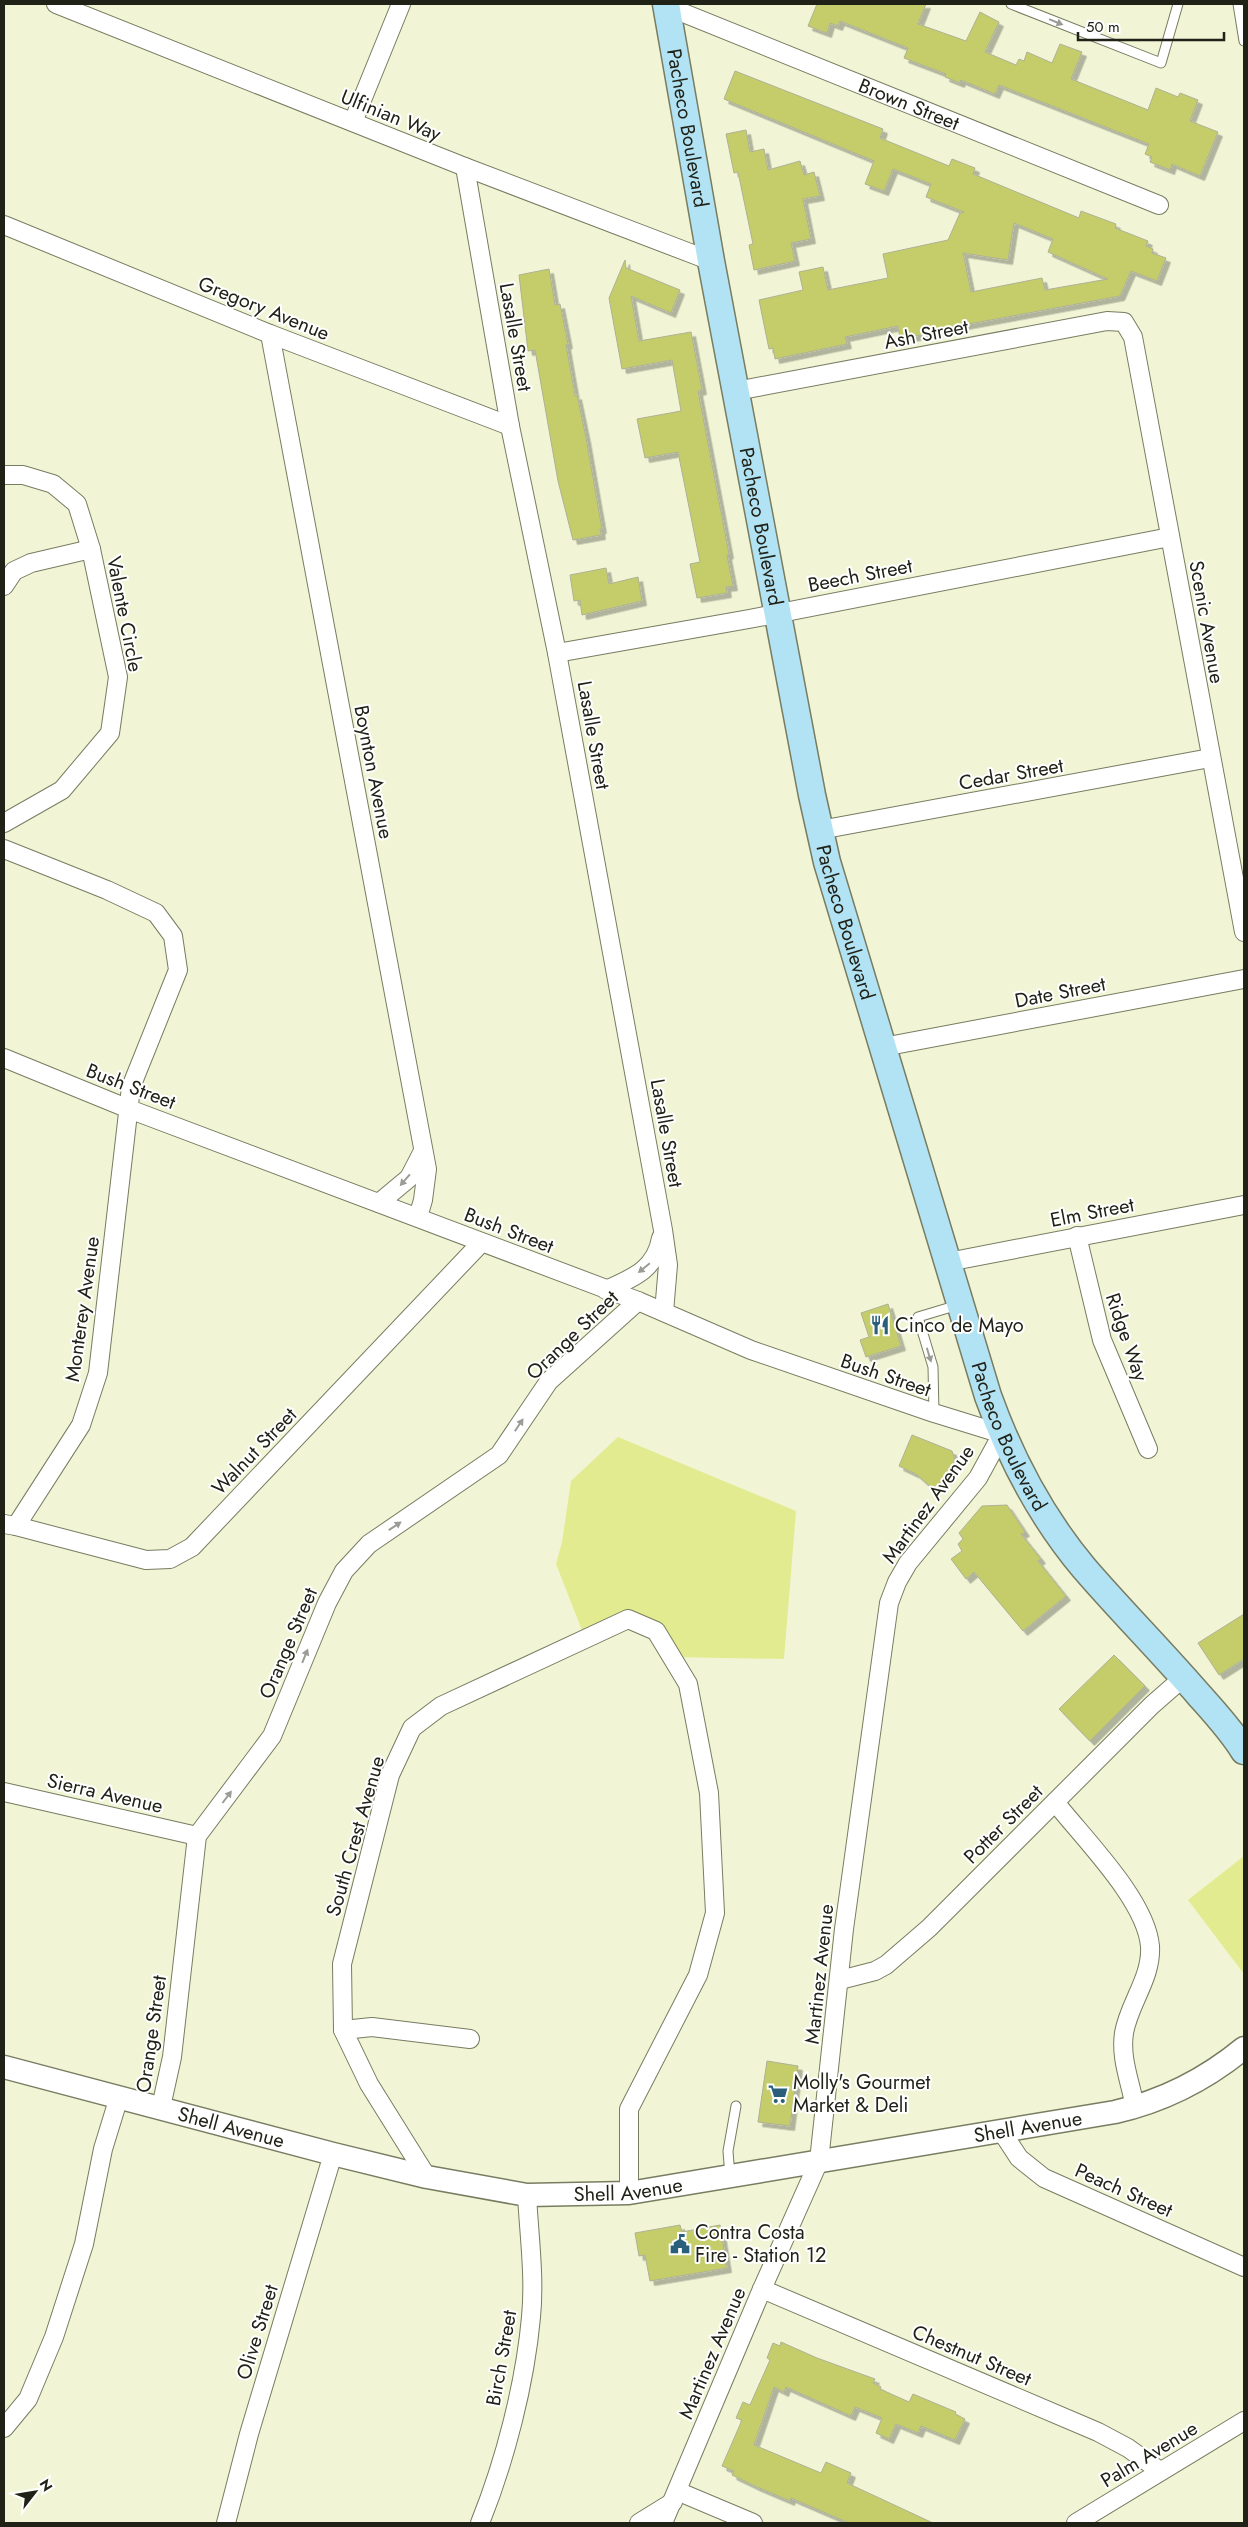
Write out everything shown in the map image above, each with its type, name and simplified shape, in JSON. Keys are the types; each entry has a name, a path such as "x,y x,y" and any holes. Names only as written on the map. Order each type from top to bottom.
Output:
{"main road":[{"name":"Pacheco Boulevard","path":"664,5 778,613 827,862 960,1304 1002,1434 1051,1522 1083,1566 1241,1739"}],"street":[{"name":"Ulfinian Way","path":"56,4 465,167 712,262"},
{"path":"353,122 401,4"},
{"name":"Brown Street","path":"664,5 1159,205"},
{"name":"Lasalle Street","path":"465,167 510,426 557,653 663,1230 668,1265 664,1312"},
{"name":"Gregory Avenue","path":"4,225 270,334 510,426"},
{"name":"Ash Street","path":"736,391 1107,321 1124,322"},
{"name":"Scenic Avenue","path":"1124,322 1133,337 1210,758 1244,932"},
{"name":"Boynton Avenue","path":"270,334 427,1169 423,1200 418,1218"},
{"name":"Valente Circle","path":"4,475 23,475 53,484 77,504 91,549 118,677 110,733 62,790 4,823"},
{"name":"Beech Street","path":"557,653 778,613 1170,537"},
{"path":"4,586 14,571 31,563 91,549"},
{"name":"Cedar Street","path":"820,830 1210,758"},
{"name":"Monterey Avenue","path":"4,849 107,890 156,913 173,936 178,970 131,1087 98,1373 81,1425 10,1525"},
{"name":"Date Street","path":"883,1046 1244,979"},
{"name":"Bush Street","path":"4,1058 481,1243 638,1301 751,1350 934,1413 1002,1434"},
{"path":"379,1203 409,1178 423,1151"},
{"name":"Elm Street","path":"948,1262 1244,1205"},
{"path":"606,1290 630,1279 655,1259 663,1230"},
{"name":"Ridge Way","path":"1077,1236 1102,1340 1148,1449"},
{"name":"Walnut Street","path":"10,1525 146,1560 170,1559 192,1547 481,1243"},
{"name":"Orange Street","path":"162,2107 172,2057 198,1836 272,1736 327,1603 344,1571 369,1544 499,1455 549,1381 638,1301"},
{"name":"Martinez Avenue","path":"664,2523 762,2288 819,2161 844,1929 889,1603 897,1582 908,1563 978,1478 1002,1434"},
{"name":"South Crest Avenue","path":"427,2177 369,2084 343,2030 342,1964 390,1775 412,1728 441,1706 628,1619 656,1631 688,1684 709,1793 715,1913 698,1975 629,2109 629,2193"},
{"name":"Potter Street","path":"840,1980 875,1971 895,1959 1152,1705 1184,1677"},
{"name":"Sierra Avenue","path":"4,1792 198,1836"},
{"path":"1055,1802 1124,1888 1147,1928 1150,1948 1146,1972 1129,2015 1122,2050 1135,2108"},
{"path":"343,2030 372,2027 470,2040"},
{"name":"Shell Avenue","path":"4,2067 162,2107 333,2154 427,2177 527,2196 629,2193 1002,2132 1135,2108 1155,2102 1189,2086 1214,2071 1244,2048"},
{"name":"Orange Street","path":"4,2428 28,2399 54,2336 84,2244 103,2149 119,2096"},
{"name":"Peach Street","path":"1002,2132 1019,2158 1044,2178 1244,2267"},
{"name":"Olive Street","path":"226,2523 249,2434 333,2154"},
{"name":"Birch Street","path":"480,2523 498,2473 513,2415 529,2333 532,2273 527,2196"},
{"name":"Chestnut Street","path":"762,2288 1098,2432 1128,2448 1160,2471"},
{"name":"Palm Avenue","path":"1076,2523 1244,2421"},
{"path":"639,2523 675,2497 753,2523"}],"lane":[{"path":"1011,4 1161,63 1178,4"},
{"path":"1238,4 1244,41"},
{"path":"934,1413 933,1367 918,1318 960,1304"},
{"path":"730,2177 728,2151 736,2106"}],"green space":[{"path":"618,1437 796,1511 784,1659 671,1657 656,1631 628,1619 585,1638 556,1564 562,1542 571,1481"},
{"path":"1244,1856 1244,1974 1188,1900"}],"building":[{"path":"817,4 926,4 918,24 966,41 980,12 999,22 985,52 1016,65 1019,59 1024,61 1027,52 1052,63 1060,44 1082,52 1071,79 1148,110 1156,88 1178,97 1180,93 1198,100 1190,121 1218,132 1200,176 1172,164 1170,170 1150,162 1152,157 1145,154 1149,144 999,85 995,94 961,80 960,83 945,77 946,74 904,58 908,48 840,21 838,26 830,23 827,33 808,26"},
{"path":"735,71 883,129 880,138 949,166 952,159 975,168 973,174 1079,218 1081,211 1116,224 1115,228 1148,241 1146,246 1153,249 1152,253 1166,258 1157,281 1131,271 1120,296 931,331 931,333 900,339 898,326 845,337 847,344 775,359 773,348 769,349 759,300 803,290 799,272 823,267 828,290 888,278 883,254 948,240 960,213 964,212 926,197 931,184 893,169 884,191 865,184 874,161 724,99","holes":["1014,223 1053,239 1048,252 1108,279 1045,290 1042,278 971,292 963,253 1008,260"]},
{"path":"746,130 750,152 764,149 768,170 800,161 804,175 814,172 820,196 803,199 811,239 791,243 795,261 754,270 749,245 753,244 738,172 734,173 726,134"},
{"path":"625,260 626,268 680,290 671,313 631,296 639,341 691,332 702,390 698,391 729,554 727,555 733,586 726,587 727,593 697,598 690,564 700,562 678,452 645,458 637,419 681,411 672,360 622,369 609,298"},
{"path":"549,269 555,305 560,304 575,396 577,395 586,438 602,529 600,529 601,535 573,540 558,481 535,350 528,351 519,275"},
{"path":"606,568 609,584 638,577 642,601 582,615 580,600 574,601 570,575"},
{"name":"Cinco de Mayo","path":"888,1304 901,1346 866,1357 860,1340 869,1337 861,1313"},
{"path":"912,1435 952,1451 955,1460 949,1475 934,1490 916,1474 899,1466"},
{"path":"1007,1505 1025,1532 1021,1534 1041,1559 1038,1561 1066,1596 1023,1631 974,1572 966,1579 951,1559 962,1551 958,1544 963,1539 959,1533 982,1506"},
{"path":"1244,1614 1244,1659 1219,1675 1198,1643"},
{"path":"1114,1655 1145,1686 1090,1741 1059,1709"},
{"name":"Molly's Gourmet Market & Deli","path":"767,2061 798,2066 790,2126 758,2122"},
{"name":"Contra Costa Fire - Station 12","path":"680,2225 682,2232 720,2225 727,2268 650,2281 645,2255 639,2256 635,2233"},
{"path":"781,2342 817,2358 875,2379 873,2383 881,2387 880,2389 909,2402 913,2394 956,2412 955,2414 965,2419 955,2440 921,2426 918,2433 896,2424 889,2439 876,2433 882,2418 855,2407 851,2416 786,2387 784,2392 774,2387 754,2445 821,2473 826,2462 851,2473 847,2483 933,2523 849,2523 791,2498 790,2501 757,2487 732,2475 734,2471 722,2466 742,2420 736,2418 743,2402 750,2405 770,2360 767,2358 773,2343 780,2346"}],"place":[{"name":"Cinco de Mayo","path":"880,1325"},
{"name":"Molly's Gourmet Market & Deli","path":"778,2094"},
{"name":"Contra Costa Fire - Station 12","path":"680,2244"}]}
